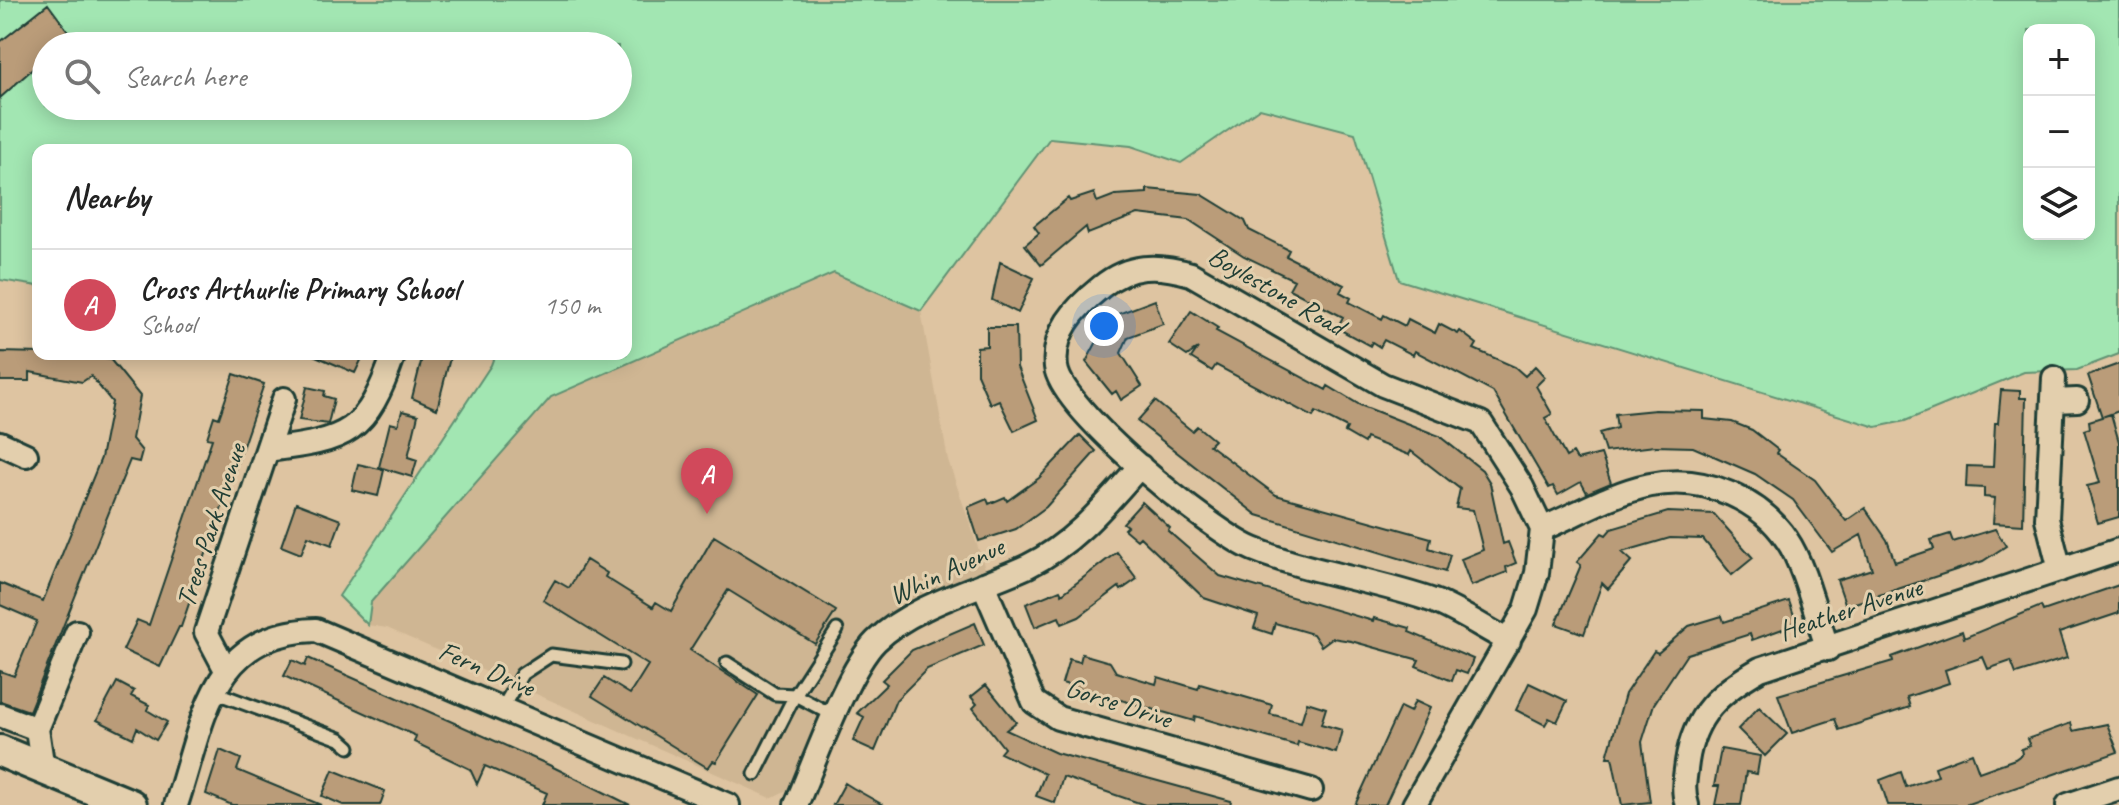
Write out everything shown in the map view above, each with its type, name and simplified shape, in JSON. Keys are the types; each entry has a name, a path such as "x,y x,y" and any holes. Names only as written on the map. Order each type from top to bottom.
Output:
{"main road":[{"path":"0,751 131,805"}],"street":[{"name":"Boylestone Road","path":"1509,641 1435,602 1253,549 1218,530 1140,466 1072,402 1056,369 1057,336 1075,311 1122,272 1144,266 1169,267 1191,274 1383,385 1481,423 1522,487 1542,529"},
{"path":"267,450 329,441 353,427 372,409 392,360"},
{"path":"2054,378 2047,519 2060,570"},
{"name":"Trees Park Avenue","path":"225,668 206,632 284,399"},
{"path":"2054,401 2077,400"},
{"path":"0,443 26,455"},
{"name":"Whin Avenue","path":"796,805 858,667 874,643 895,625 1029,565 1078,535 1140,466"},
{"path":"1414,805 1437,758 1526,609 1537,573 1542,529 1631,490 1678,480 1707,484 1744,500 1774,524 1789,543 1828,649"},
{"name":"Heather Avenue","path":"1687,805 1682,792 1689,746 1706,708 1729,687 1760,669 1828,649 2119,550"},
{"name":"Gorse Drive","path":"983,584 1034,702 1058,718 1311,790"},
{"name":"Fern Drive","path":"225,668 266,639 291,631 316,630 728,805"},
{"path":"43,769 37,729 77,632"},
{"path":"176,805 225,668"},
{"path":"0,715 37,729"},
{"path":"2068,805 2119,788"}],"lane":[{"path":"755,774 795,695 837,630"},
{"path":"503,707 522,674 551,655 621,664"},
{"path":"727,663 775,694 795,695 836,716"},
{"path":"214,692 262,707 340,739 349,747"}],"shaded area":[{"path":"834,273 921,311 948,460 985,568 903,602 859,638 787,790 771,798 387,628 368,625 371,602 551,397"}],"green space":[{"path":"0,0 2119,0 2119,354 2077,370 2024,372 1905,421 1876,427 1399,280 1355,133 1260,108 1181,163 1131,146 1050,138 921,311 834,273 551,397 371,602 368,625 339,596 493,360 632,360 632,144 32,144 32,285 0,280"}],"building":[{"path":"48,4 69,32 32,32 32,70 0,98 0,42"},
{"path":"1147,189 1201,194 1245,221 1249,230 1289,250 1286,256 1344,285 1340,292 1351,298 1349,302 1382,319 1384,315 1405,326 1408,319 1435,333 1439,324 1458,334 1460,331 1477,344 1474,349 1515,367 1525,376 1535,366 1545,377 1536,386 1552,414 1545,418 1566,457 1573,453 1577,460 1601,454 1611,483 1587,493 1581,482 1558,495 1553,486 1549,488 1493,392 1415,351 1413,355 1384,340 1380,347 1372,342 1370,346 1337,328 1343,317 1289,289 1294,280 1244,256 1189,220 1138,214 1088,234 1086,227 1041,265 1025,245 1039,233 1034,226 1068,198 1070,201 1094,193 1097,202 1115,195 1147,193"},
{"path":"1000,262 1034,278 1018,313 992,300"},
{"path":"1155,300 1163,324 1128,337 1121,353 1142,386 1121,400 1116,391 1112,394 1086,362 1110,317"},
{"path":"1191,311 1218,328 1216,331 1326,390 1328,386 1360,405 1439,436 1482,470 1490,483 1503,544 1508,542 1516,563 1506,567 1507,572 1471,586 1461,559 1483,550 1473,510 1456,508 1460,489 1411,451 1409,455 1366,438 1364,443 1345,432 1347,428 1316,412 1313,417 1216,365 1212,371 1191,358 1198,348 1187,356 1169,344"},
{"path":"987,327 1016,327 1017,367 1038,420 1014,431 999,400 990,404 977,374 977,347 987,346"},
{"path":"0,352 32,353 32,360 111,360 140,396 132,439 142,451 139,462 130,460 29,711 0,701 0,671 14,676 37,621 0,605 0,583 43,601 101,458 112,402 91,376 82,382 30,372 30,381 0,381"},
{"path":"325,360 361,360 355,373"},
{"path":"422,360 449,360 437,409 412,398"},
{"path":"2119,364 2119,411 2102,417 2088,375"},
{"path":"234,374 264,384 181,627 160,667 123,650 137,620 149,625 212,439 207,438 214,416 219,418"},
{"path":"307,387 325,391 324,396 334,399 328,424 299,420"},
{"path":"2001,390 2020,391 2020,398 2026,398 2023,525 1993,523 1995,498 1984,497 1984,488 1966,487 1967,466 1993,467 1995,423 1998,423"},
{"path":"1155,401 1192,431 1197,426 1214,440 1209,445 1276,495 1431,538 1429,548 1450,555 1445,572 1257,515 1137,421"},
{"path":"1655,410 1704,411 1704,419 1732,422 1752,430 1778,450 1776,453 1815,480 1846,521 1865,508 1887,540 1895,562 1934,549 1931,540 1950,534 1953,542 1995,529 2006,546 1983,561 1846,606 1837,580 1872,569 1861,535 1832,552 1793,500 1755,474 1693,447 1655,446 1605,452 1599,433 1617,428 1615,414"},
{"path":"402,411 418,415 408,457 417,460 412,477 379,467 390,423 398,425"},
{"path":"2111,414 2119,442 2119,517 2098,523 2087,486 2100,483 2084,430 2090,428 2089,421"},
{"path":"1080,435 1096,451 1046,507 1016,529 979,541 968,507 987,499 989,504 1005,497 1007,501 1039,478"},
{"path":"358,464 384,470 378,496 352,490"},
{"path":"1142,502 1170,528 1168,531 1220,576 1373,621 1374,618 1410,628 1409,632 1473,659 1467,674 1456,670 1452,681 1416,666 1419,660 1351,641 1332,638 1321,646 1313,634 1275,623 1272,634 1254,628 1258,616 1204,598 1140,537 1137,540 1124,529 1127,526 1123,523"},
{"path":"296,503 341,520 332,545 308,536 301,554 281,546"},
{"path":"1668,512 1714,514 1753,558 1732,575 1703,539 1670,538 1622,552 1632,561 1608,589 1602,583 1584,634 1556,624 1581,565 1577,562 1602,533 1606,535 1611,529"},
{"path":"714,536 836,611 815,644 728,590 690,650 758,695 716,762 713,761 708,768 592,696 604,678 630,694 648,665 543,600 555,580 569,588 586,560 607,573 605,577 653,607 656,602 671,611"},
{"path":"1117,552 1137,579 1121,590 1119,587 1079,617 1062,624 1059,617 1035,627 1026,604 1060,590 1062,594"},
{"path":"2119,585 2119,613 2059,633 2067,658 2016,674 2011,661 1988,669 1983,657 1945,670 1949,683 1907,697 1910,707 1839,730 1835,719 1792,733 1778,695 1893,661 1892,657 1962,631 1964,638 2041,606 2043,611"},
{"path":"1789,601 1796,621 1788,627 1752,640 1750,634 1687,654 1654,704 1642,742 1650,802 1622,805 1612,757 1607,757 1625,694 1654,651 1658,653 1689,626 1722,616 1724,622"},
{"path":"975,623 984,645 927,669 896,700 875,751 853,741 864,717 857,713 887,684 882,680 912,650"},
{"path":"1082,654 1110,662 1116,672 1156,684 1158,677 1198,689 1200,684 1272,705 1270,714 1301,722 1307,702 1326,708 1321,724 1342,730 1336,753 1298,742 1297,746 1195,716 1194,721 1062,683 1069,659 1080,662"},
{"path":"308,658 549,765 630,805 542,805 547,793 485,766 477,784 470,769 414,742 416,736 284,676 292,660 305,666"},
{"path":"117,682 134,691 131,696 149,705 147,710 167,722 156,740 137,728 133,738 97,720"},
{"path":"1529,683 1567,701 1557,722 1549,718 1545,725 1516,710"},
{"path":"986,685 1016,722 1006,730 1056,753 1231,801 1230,805 1145,805 1063,777 1055,803 1036,796 1045,774 1000,753 1004,748 973,708 977,704 971,697"},
{"path":"1415,701 1430,708 1385,805 1355,805 1400,707 1410,712"},
{"path":"1759,707 1787,734 1765,756 1738,729"},
{"path":"2071,723 2073,731 2107,724 2118,752 1965,805 1888,805 1880,780 1901,772 1906,787 1938,776 1935,767 1972,753 1979,772 2015,759 2022,754 2021,749 2030,746 2027,739"},
{"path":"1721,749 1760,756 1757,774 1746,772 1741,805 1715,805 1719,786 1714,786"},
{"path":"220,750 241,759 237,770 321,805 232,805 206,794"},
{"path":"333,770 385,791 380,805 343,805 322,796"},
{"path":"845,783 853,788 883,805 833,805"}],"place":[{"name":"Cross Arthurlie Primary School","path":"707,514"}]}
